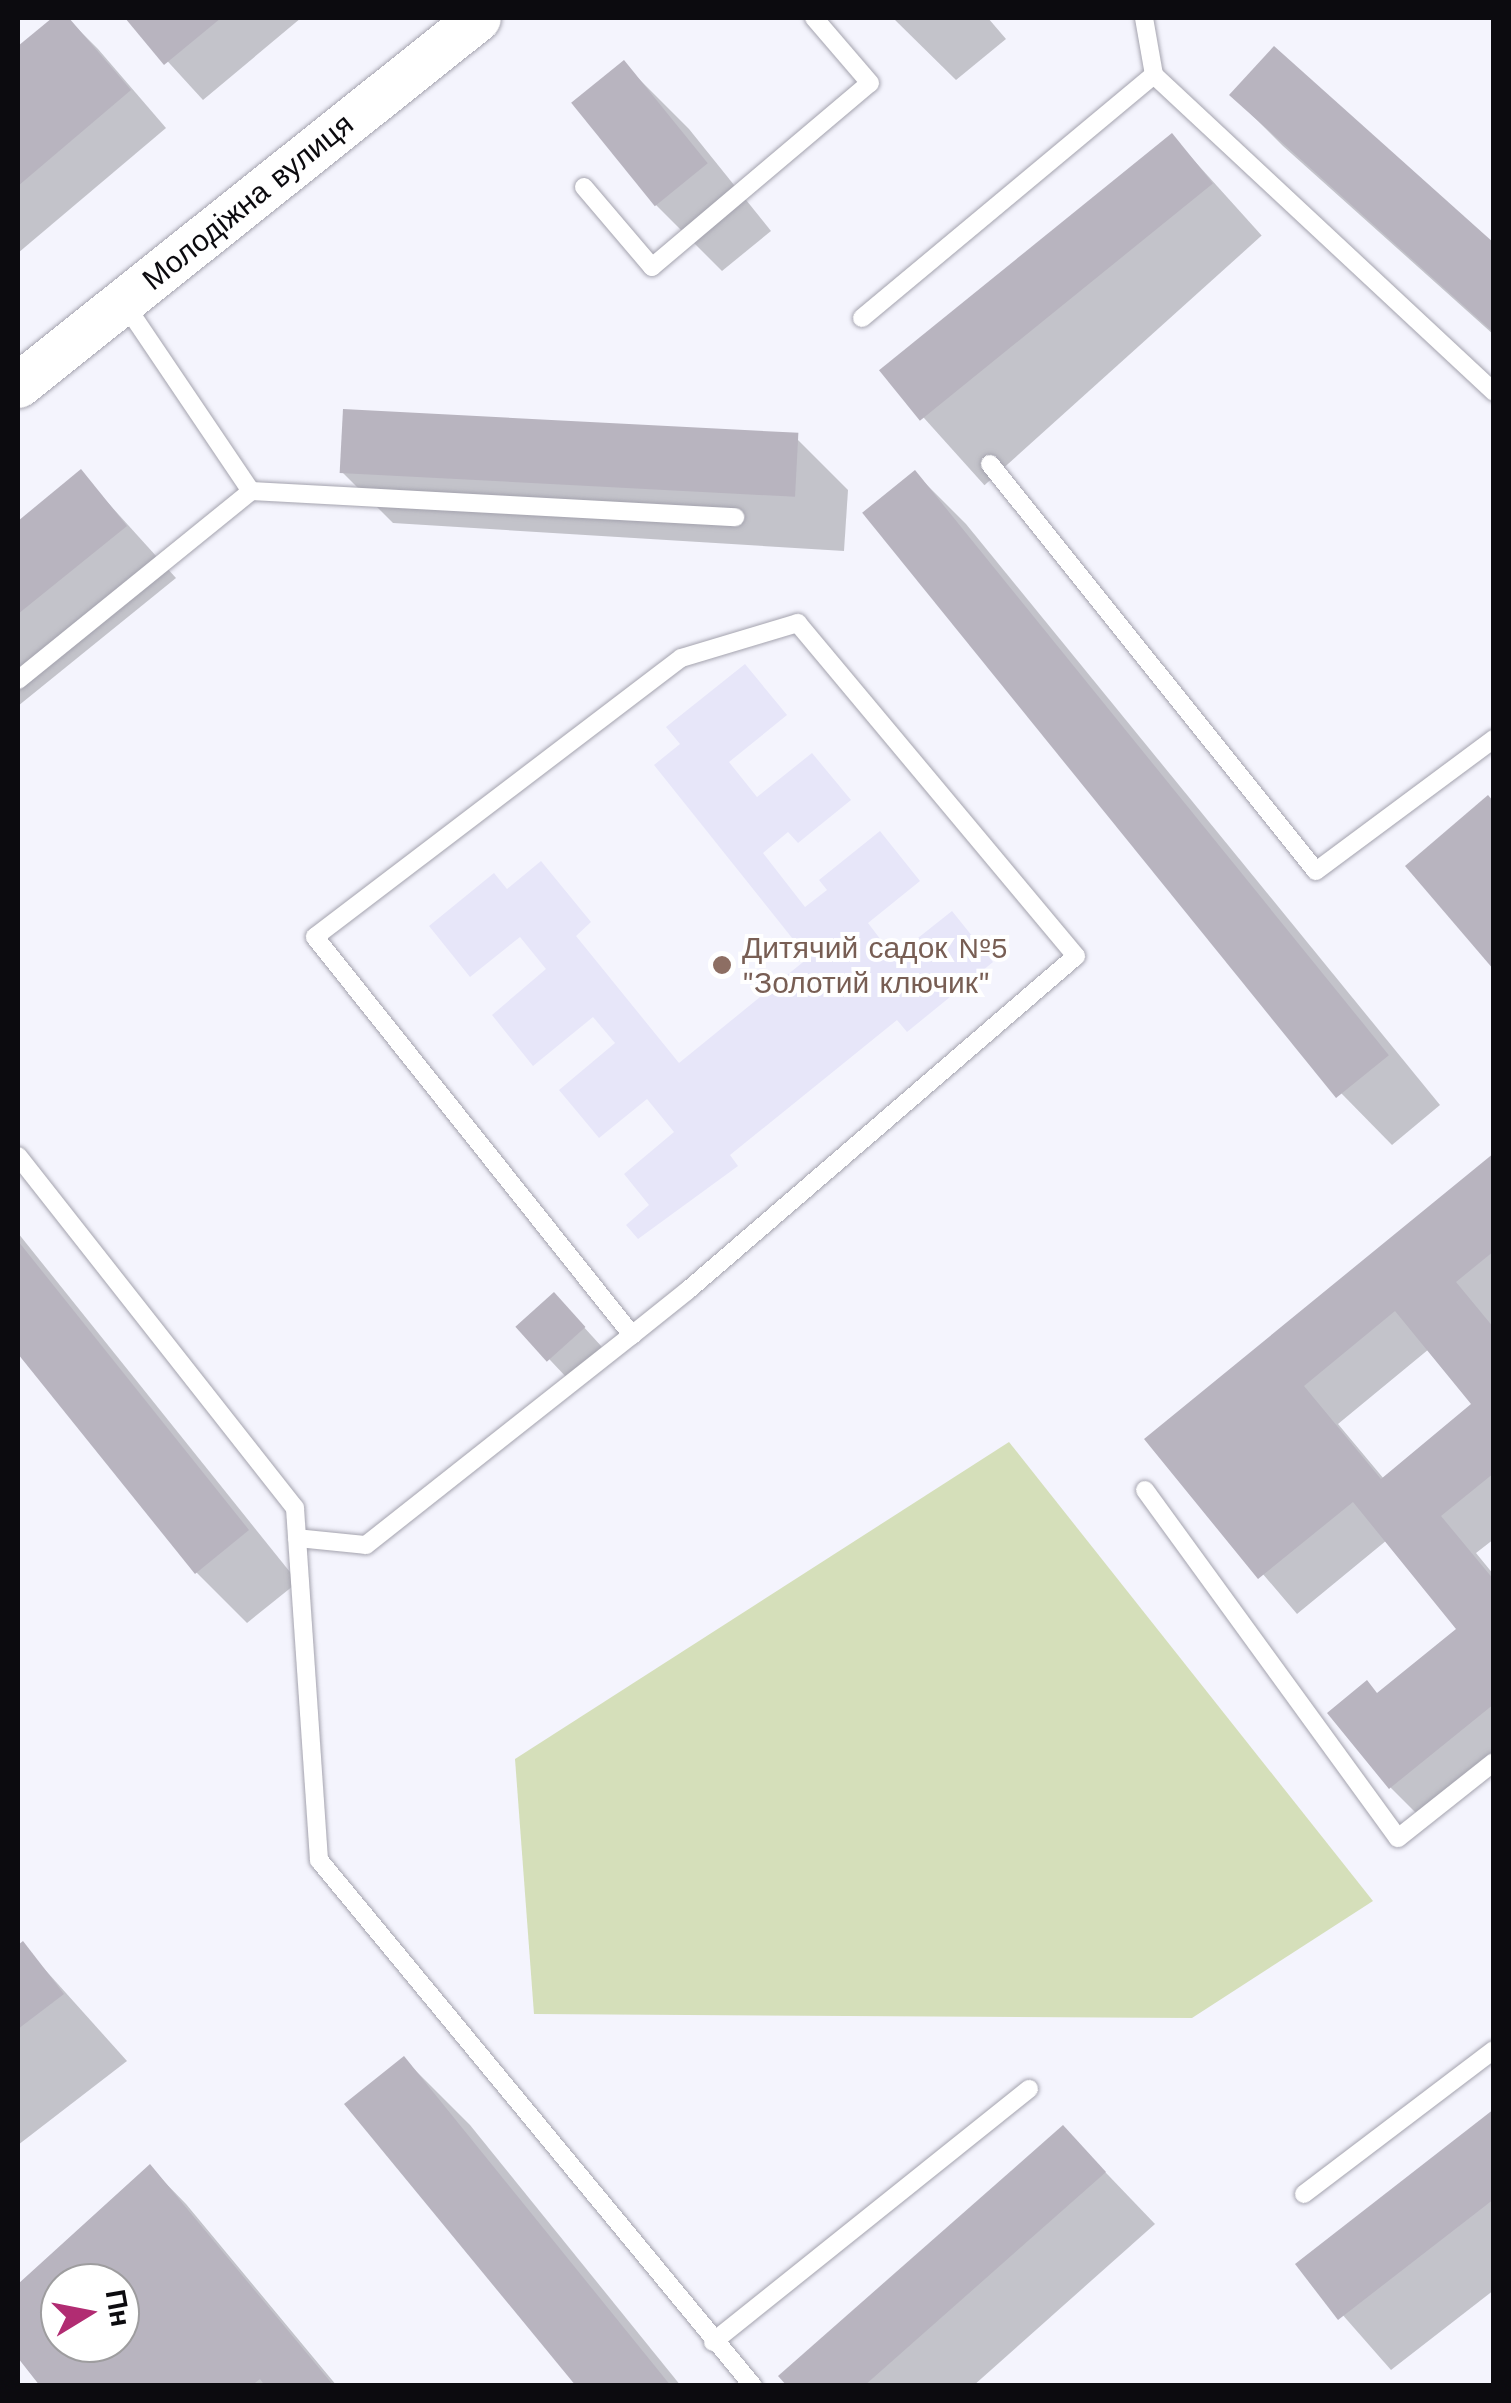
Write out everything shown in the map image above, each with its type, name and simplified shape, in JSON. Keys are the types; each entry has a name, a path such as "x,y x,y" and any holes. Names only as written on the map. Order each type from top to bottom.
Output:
{"street":[{"name":"Молодіжна вулиця","path":"18,386 478,18"}],"lane":[{"path":"584,187 652,267 870,84 814,18"},
{"path":"1144,18 1154,75 1494,392"},
{"path":"862,318 1154,75"},
{"path":"124,302 251,492"},
{"path":"990,464 1316,871 1494,739"},
{"path":"18,680 251,492 734,517"},
{"path":"297,1538 366,1545 632,1335 1076,956 798,623 681,658 315,937 632,1335"},
{"path":"18,1156 295,1508 319,1860 752,2386"},
{"path":"1145,1490 1398,1838 1494,1762"},
{"path":"1304,2194 1494,2050"},
{"path":"712,2342 1029,2088"}],"shaded area":[{"path":"745,664 787,715 729,762 757,797 812,753 851,800 798,843 788,832 763,853 805,907 827,890 819,880 880,831 920,881 868,923 894,957 952,911 993,962 907,1032 897,1020 730,1155 738,1166 638,1239 626,1225 649,1205 624,1174 674,1132 647,1099 599,1138 559,1090 615,1043 593,1017 533,1066 492,1015 546,969 520,937 470,977 429,926 494,873 507,889 541,861 591,922 576,936 679,1063 808,958 654,765 680,744 666,727"}],"green space":[{"path":"1009,1442 1373,1901 1192,2018 534,2014 515,1759"}],"building":[{"path":"52,18 69,18 131,90 18,186 18,46"},
{"path":"125,18 221,18 164,65"},
{"path":"1274,46 1494,243 1494,333 1229,95"},
{"path":"624,60 708,163 655,206 571,103"},
{"path":"1172,133 1213,184 920,421 879,370"},
{"path":"343,409 798,433 795,497 340,473"},
{"path":"81,469 127,526 18,614 18,521"},
{"path":"915,470 1389,1055 1336,1098 862,513"},
{"path":"1488,795 1494,802 1494,970 1405,866"},
{"path":"1494,1153 1494,1251 1456,1282 1494,1328 1494,1473 1441,1516 1494,1580 1494,1704 1389,1789 1327,1713 1367,1680 1377,1693 1456,1629 1353,1502 1258,1579 1144,1439","holes":["1395,1311 1471,1404 1381,1479 1304,1386"]},
{"path":"18,1241 249,1530 195,1574 18,1354"},
{"path":"554,1292 585,1327 547,1362 515,1327"},
{"path":"23,1941 64,1994 18,2029 18,1945"},
{"path":"404,2056 671,2386 576,2386 344,2104"},
{"path":"1494,2109 1494,2199 1338,2320 1295,2264"},
{"path":"1063,2125 1106,2172 864,2386 787,2386 778,2376"},
{"path":"150,2164 334,2386 265,2386 260,2379 251,2386 40,2386 18,2358 18,2284 40,2264 40,2363 140,2363 140,2263 41,2263"}],"place":[{"name":"Дитячий садок №5 \"Золотий ключик\"","path":"722,965"}]}
